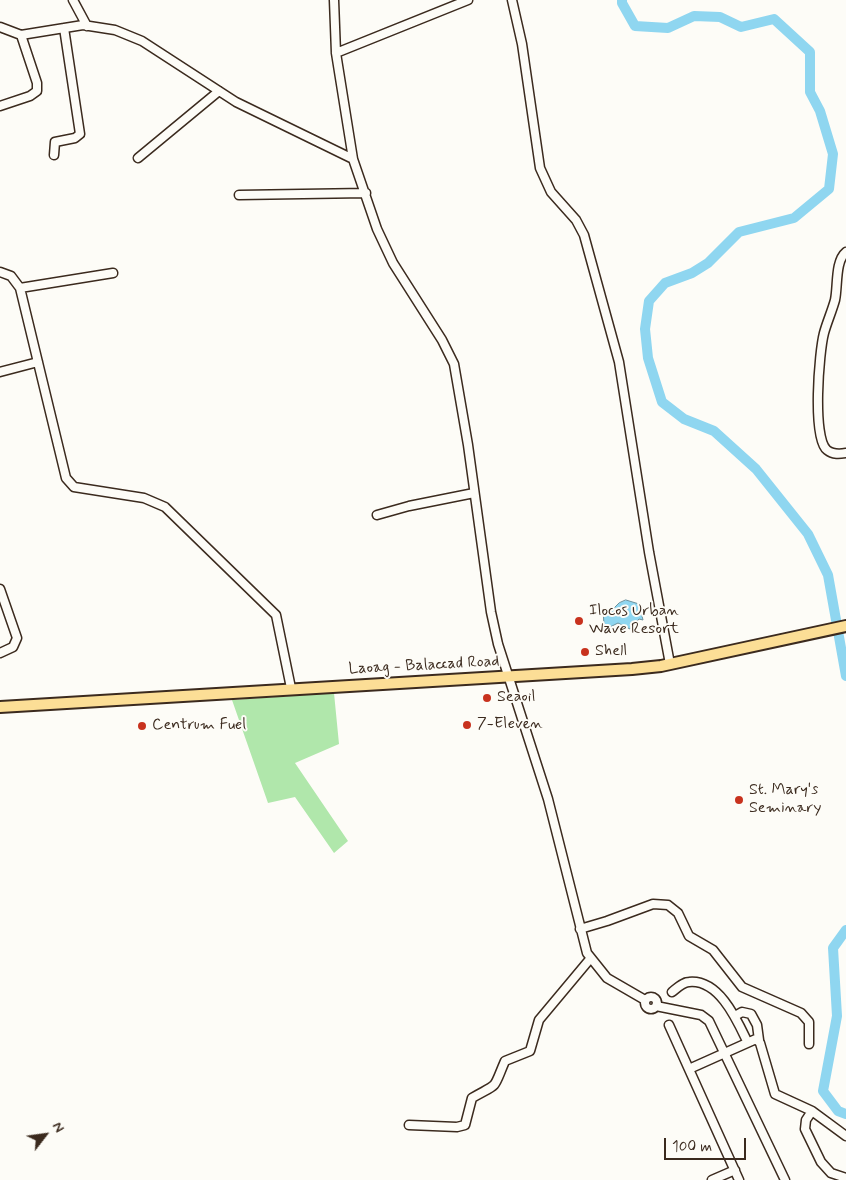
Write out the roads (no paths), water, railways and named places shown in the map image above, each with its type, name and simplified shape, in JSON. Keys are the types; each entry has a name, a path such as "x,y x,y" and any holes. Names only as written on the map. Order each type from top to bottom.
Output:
{"main road":[{"name":"Laoag - Balaccad Road","path":"0,707 291,688 632,669 670,664 846,626"}],"street":[{"path":"73,0 87,26"},
{"path":"334,0 336,53 353,159 377,229 392,264 442,340 454,364 490,612 507,677 548,799 580,928 590,959 607,978 645,1000 649,997 654,998 657,1002 656,1006 705,1018 713,1028 725,1052 785,1180"},
{"path":"336,53 468,0"},
{"path":"512,0 522,44 540,168 551,192 576,220 584,235 619,362 649,552 670,664"},
{"path":"0,27 21,35 87,26 115,30 142,42 236,102 353,159"},
{"path":"54,155 56,141 75,138 80,134 64,28"},
{"path":"0,106 30,96 37,90 37,83 21,35"},
{"path":"138,158 219,90"},
{"path":"239,195 366,193"},
{"path":"846,252 840,262 834,302 824,332 818,395 820,428 824,446 833,453 846,453"},
{"path":"0,272 11,276 20,288 69,484 83,490 144,498 165,507 276,615 280,624 291,688"},
{"path":"20,288 113,273"},
{"path":"0,372 38,362"},
{"path":"377,515 409,506 474,493"},
{"path":"0,588 17,638 13,647 0,653"},
{"path":"580,928 608,921 653,904 668,905 678,913 689,936 713,950 742,987 802,1013 809,1022 809,1044"},
{"path":"409,1125 457,1127 465,1124 472,1098 496,1085 505,1061 530,1050 539,1020 590,959"},
{"path":"672,992 687,982 706,986 715,992 735,1016 747,1042"},
{"path":"735,1016 742,1012 751,1014 757,1025 759,1040 775,1094 812,1111 846,1136"},
{"path":"669,1025 739,1180"},
{"path":"689,1069 754,1039 759,1040"},
{"path":"812,1111 806,1120 805,1129 821,1162 831,1173 846,1178"},
{"path":"713,1180 735,1170"}],"water":[{"path":"626,600 639,604 643,620 639,619 630,629 618,623 608,628 604,625 603,609 613,609 619,603"}],"waterway":[{"path":"622,0 635,26 668,28 694,16 720,17 741,27 774,19 810,52 810,92 820,111 833,154 829,189 794,218 739,232 708,263 692,273 665,283 649,301 645,329 648,358 662,402 684,419 714,431 756,469 808,534 828,575 846,676"},
{"path":"846,930 833,948 837,1016 823,1091 838,1111 846,1114"}],"place":[{"name":"Ilocos Urban Wave Resort","path":"579,621"},
{"name":"Shell","path":"585,652"},
{"name":"Seaoil","path":"487,698"},
{"name":"7-Eleven","path":"467,725"},
{"name":"Centrum Fuel","path":"142,726"},
{"name":"St. Mary's Seminary","path":"739,800"}]}
